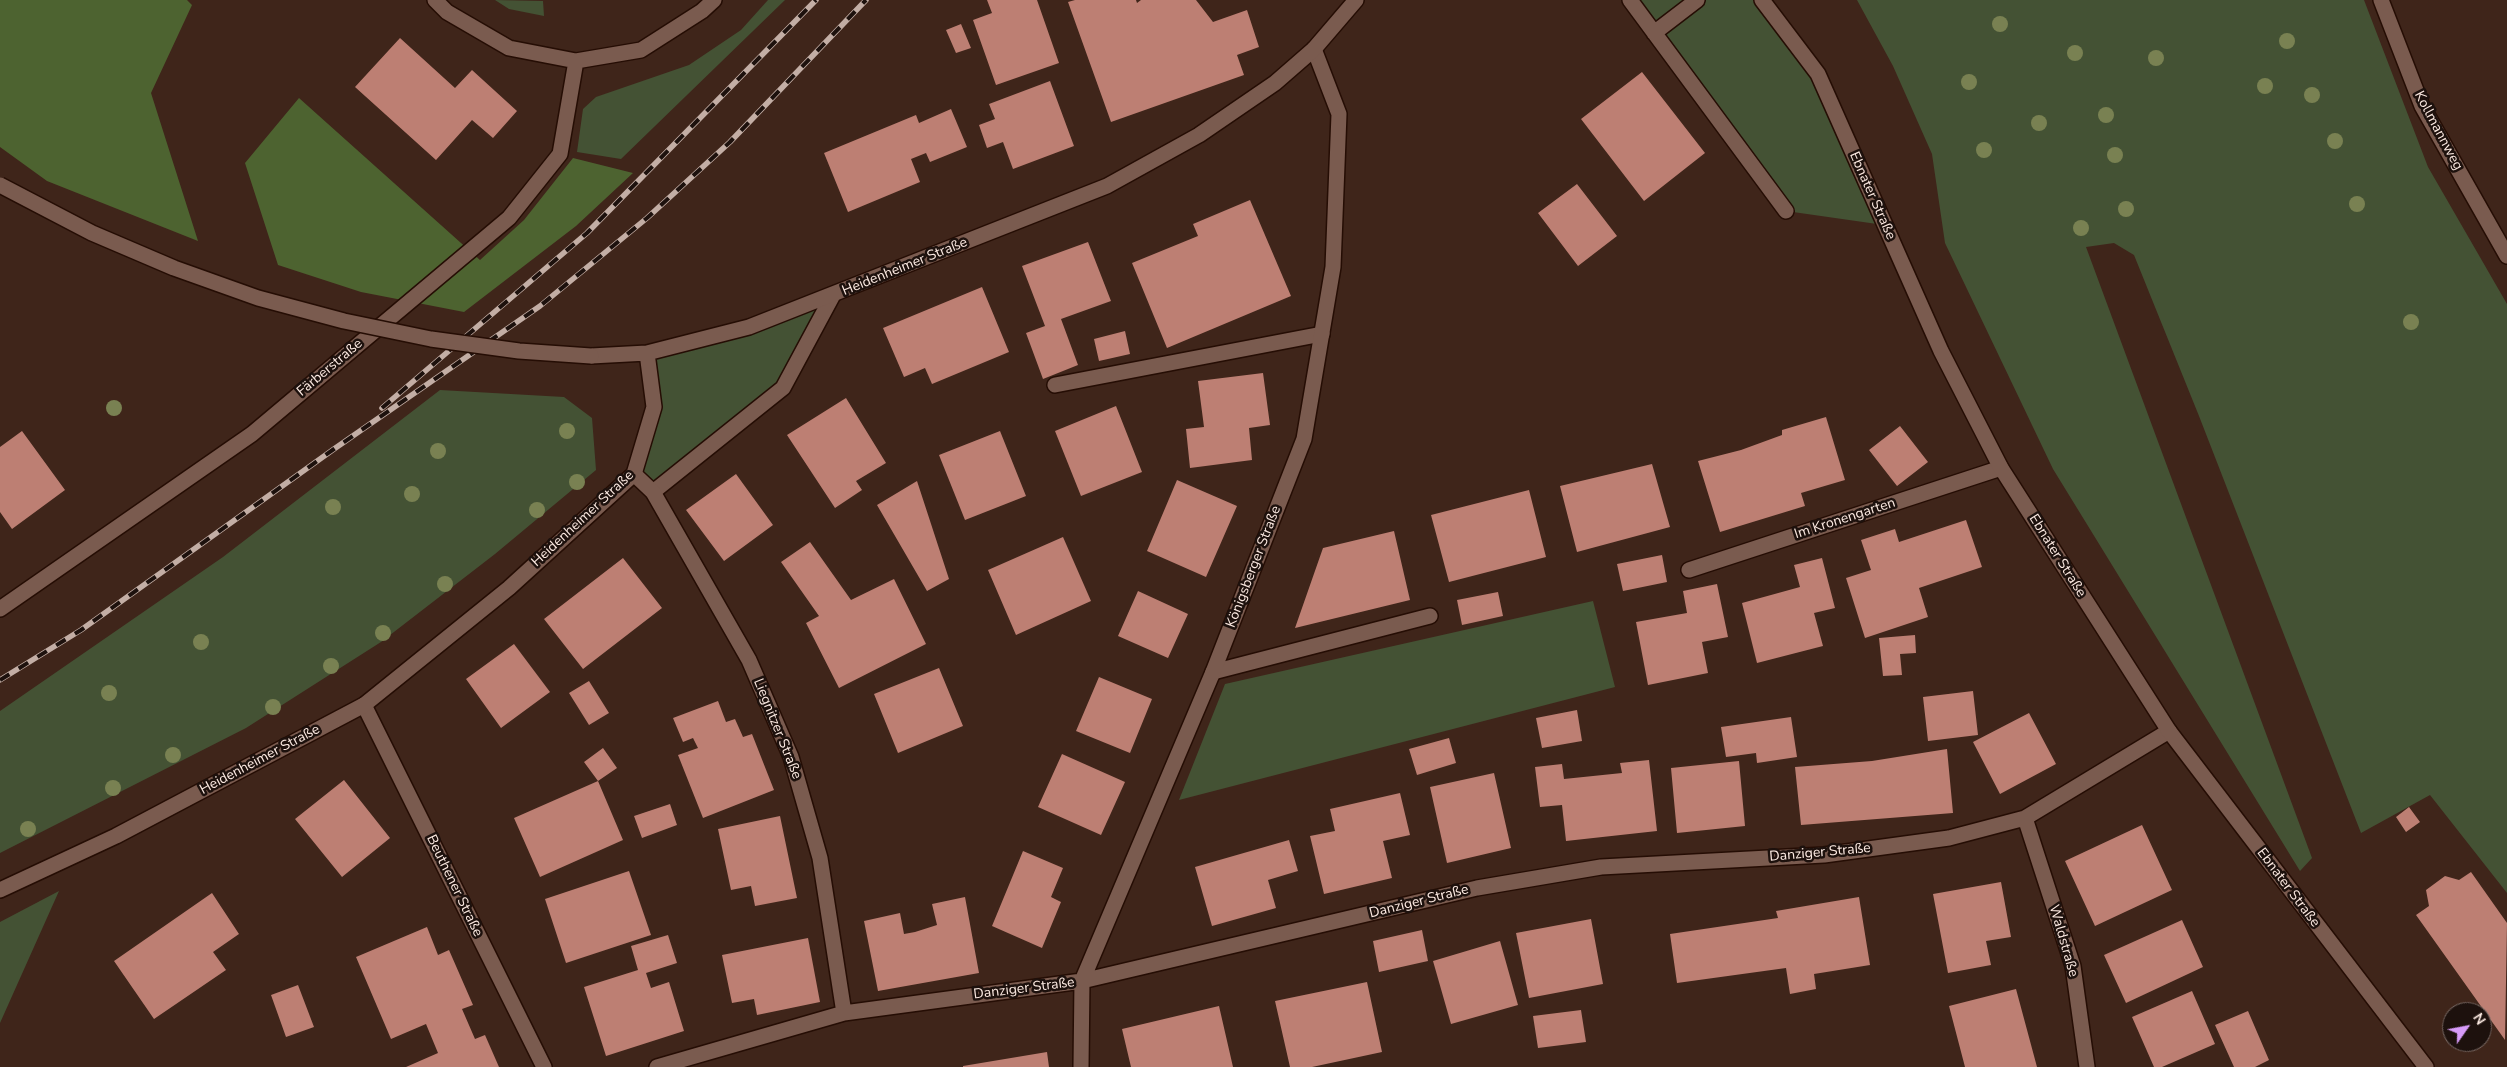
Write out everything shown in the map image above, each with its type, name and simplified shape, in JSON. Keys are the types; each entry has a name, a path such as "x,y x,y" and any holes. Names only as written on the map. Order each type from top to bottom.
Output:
{"street":[{"path":"435,0 448,12 509,48 576,61 641,50 702,11 714,0"},
{"name":"Heidenheimer Straße","path":"0,890 116,836 364,706 509,588 634,474 654,407 647,353 749,327 1107,186 1199,135 1275,82 1314,49 1356,0"},
{"path":"1630,0 1786,211"},
{"path":"1654,33 1697,0"},
{"name":"Ebnater Straße","path":"1762,0 1818,74 1941,351 2001,468 2168,732 2426,1067"},
{"name":"Kollmannweg","path":"2381,0 2422,106 2507,256"},
{"name":"Königsberger Straße","path":"1081,1067 1082,981 1213,672 1304,439 1334,267 1339,114 1314,49"},
{"name":"Färberstraße","path":"0,609 252,434 509,218 560,154 576,61"},
{"path":"0,185 92,233 174,268 258,298 344,321 431,339 519,351 591,356 647,353"},
{"path":"653,492 783,388 833,295"},
{"path":"1055,384 1322,334"},
{"name":"Im Kronengarten","path":"1689,570 2001,468"},
{"name":"Liegnitzer Straße","path":"634,474 653,492 749,660 791,757 820,858 844,1012"},
{"path":"1213,672 1430,616"},
{"name":"Beuthener Straße","path":"364,706 544,1067"},
{"name":"Danziger Straße","path":"657,1067 844,1012 1082,981 1477,888 1601,867 1824,855 1949,838 2025,818 2168,732"},
{"name":"Waldstraße","path":"2025,818 2073,966 2087,1067"}],"green space":[{"path":"0,0 187,0 192,5 151,93 198,241 47,181 0,147"},
{"path":"495,0 543,1 544,16 509,9"},
{"path":"768,0 785,0 621,159 577,152 583,109 596,97 689,65 741,30"},
{"path":"1630,0 1758,0 1814,75 1877,224 1786,211"},
{"path":"1857,0 2364,0 2428,167 2507,304 2507,893 2430,795 2361,833 2199,416 2134,255 2114,243 2086,247 2312,858 2300,871 2053,469 1945,243 1932,154 1893,66"},
{"path":"299,98 480,260 524,220 573,158 633,173 576,226 464,312 361,292 278,265 245,163"},
{"path":"833,295 783,388 653,492 634,474 654,407 647,353"},
{"path":"440,390 564,397 592,418 596,470 495,554 381,642 246,728 0,853 0,711 223,557"},
{"path":"1593,601 1615,687 1179,800 1225,684"},
{"path":"59,891 0,1023 0,922"}],"building":[{"path":"987,0 1037,0 1059,63 996,85 973,20 992,13"},
{"path":"1075,0 1136,0 1137,3 1141,0 1196,0 1213,22 1247,10 1259,47 1237,55 1244,75 1111,122 1068,2"},
{"path":"961,24 971,48 956,53 946,30"},
{"path":"400,38 455,88 472,70 517,111 493,138 472,120 436,160 355,87"},
{"path":"1642,72 1705,153 1644,201 1581,119"},
{"path":"1050,81 1074,146 1013,169 1003,142 987,148 979,125 995,119 989,104"},
{"path":"951,109 967,147 930,162 926,153 911,159 920,182 848,212 824,153 916,115 919,123"},
{"path":"1577,184 1617,236 1578,266 1538,213"},
{"path":"1250,200 1291,296 1167,348 1132,263 1198,236 1193,224"},
{"path":"1088,242 1111,301 1061,319 1078,365 1043,379 1026,333 1045,326 1022,266"},
{"path":"982,287 1009,352 932,384 925,368 904,377 883,328"},
{"path":"1125,331 1130,354 1099,361 1094,339"},
{"path":"1263,373 1270,425 1249,428 1252,460 1190,468 1186,429 1204,427 1198,381"},
{"path":"846,398 886,463 856,481 862,490 835,508 787,435"},
{"path":"1116,406 1142,472 1081,496 1055,431"},
{"path":"1826,417 1845,480 1801,493 1805,506 1720,532 1698,461 1741,450 1782,435 1782,430"},
{"path":"1900,426 1928,462 1897,486 1869,450"},
{"path":"22,431 65,490 12,529 0,512 0,447"},
{"path":"1000,431 1026,496 965,520 939,455"},
{"path":"1652,464 1670,527 1577,552 1560,486"},
{"path":"736,474 773,525 724,561 686,510"},
{"path":"1177,480 1237,506 1206,577 1147,551"},
{"path":"917,481 949,579 927,591 877,505"},
{"path":"1529,490 1546,557 1449,582 1431,515"},
{"path":"1966,520 1982,567 1919,588 1928,617 1865,638 1846,578 1871,570 1861,540 1895,529 1899,542"},
{"path":"1394,531 1410,600 1295,628 1323,548"},
{"path":"1063,537 1091,601 1016,635 988,570"},
{"path":"810,542 851,600 894,579 926,644 839,688 806,623 819,616 781,562"},
{"path":"1662,555 1667,582 1623,591 1617,564"},
{"path":"623,558 662,608 583,669 544,619"},
{"path":"1822,558 1835,608 1814,613 1823,646 1757,663 1742,603 1800,587 1794,565"},
{"path":"1717,584 1728,637 1702,642 1708,673 1648,685 1636,622 1687,613 1683,591"},
{"path":"1138,591 1188,614 1168,658 1118,636"},
{"path":"1498,592 1503,616 1462,625 1457,600"},
{"path":"1915,635 1916,653 1900,654 1902,675 1883,676 1879,638"},
{"path":"514,644 550,692 501,728 466,679"},
{"path":"939,668 963,726 898,753 874,694"},
{"path":"1099,677 1152,699 1130,753 1076,731"},
{"path":"589,681 609,713 589,725 569,693"},
{"path":"1973,691 1978,735 1928,741 1923,697"},
{"path":"718,701 726,722 735,719 743,737 752,734 774,790 703,818 678,755 698,748 693,738 683,742 673,718"},
{"path":"1577,710 1582,741 1542,748 1536,718"},
{"path":"2029,713 2056,764 2000,794 1973,742"},
{"path":"1791,717 1797,757 1757,763 1756,753 1726,757 1721,727"},
{"path":"1449,738 1456,763 1417,775 1409,749"},
{"path":"603,748 617,768 598,781 584,762"},
{"path":"1947,749 1953,813 1801,825 1795,767 1872,761"},
{"path":"1062,754 1125,782 1101,835 1038,807"},
{"path":"1649,760 1657,831 1566,841 1562,805 1540,807 1535,767 1562,764 1564,779 1622,773 1620,763"},
{"path":"1739,761 1745,826 1677,833 1671,768"},
{"path":"1494,773 1511,848 1447,863 1430,787"},
{"path":"344,780 390,838 342,877 295,819"},
{"path":"598,781 623,840 540,877 514,818"},
{"path":"1400,793 1410,835 1383,841 1392,878 1324,894 1310,836 1335,831 1330,809"},
{"path":"670,804 677,825 642,838 634,816"},
{"path":"2409,807 2420,822 2406,832 2396,817"},
{"path":"780,816 797,898 755,906 751,886 731,890 718,829"},
{"path":"2142,825 2172,890 2095,926 2065,861"},
{"path":"1289,840 1298,871 1268,880 1276,908 1212,926 1195,867"},
{"path":"1023,851 1063,868 1051,897 1061,902 1042,948 992,926"},
{"path":"629,871 651,935 566,963 545,899"},
{"path":"2471,872 2507,923 2505,1040 2492,1022 2492,1002 2478,1002 2416,915 2429,906 2426,890 2445,876 2459,880"},
{"path":"2001,882 2011,937 1986,941 1991,965 1948,973 1933,894"},
{"path":"212,893 239,934 213,952 226,970 154,1019 114,961"},
{"path":"965,897 979,973 878,991 864,921 900,913 904,934 915,932 937,925 932,904"},
{"path":"1859,897 1870,965 1814,974 1816,989 1790,994 1786,968 1677,983 1670,934 1778,918 1776,911"},
{"path":"1591,919 1603,984 1529,998 1516,933"},
{"path":"2182,920 2203,967 2126,1003 2104,955"},
{"path":"427,927 438,955 449,950 473,1005 462,1009 475,1039 485,1035 499,1067 406,1067 438,1053 426,1024 391,1039 356,957"},
{"path":"1422,930 1428,961 1379,972 1373,941"},
{"path":"668,935 677,963 646,973 651,988 669,982 684,1031 606,1056 584,987 638,970 631,946"},
{"path":"808,938 820,1002 757,1015 754,999 732,1003 722,955"},
{"path":"1500,941 1518,1005 1451,1024 1433,961"},
{"path":"1367,982 1382,1052 1312,1067 1290,1067 1275,1001"},
{"path":"298,985 314,1027 286,1037 271,995"},
{"path":"2016,989 2037,1067 1965,1067 1949,1006"},
{"path":"2192,991 2215,1044 2162,1067 2154,1067 2132,1017"},
{"path":"1219,1006 1233,1067 1131,1067 1122,1029"},
{"path":"1581,1010 1586,1042 1538,1048 1533,1016"},
{"path":"2248,1011 2269,1060 2255,1067 2234,1067 2215,1025"},
{"path":"1047,1052 1049,1067 963,1067 963,1066"}],"railway":[{"path":"382,408 587,233 816,0"},
{"path":"0,680 81,630 334,449 540,306 647,218 730,142 866,0"}]}
